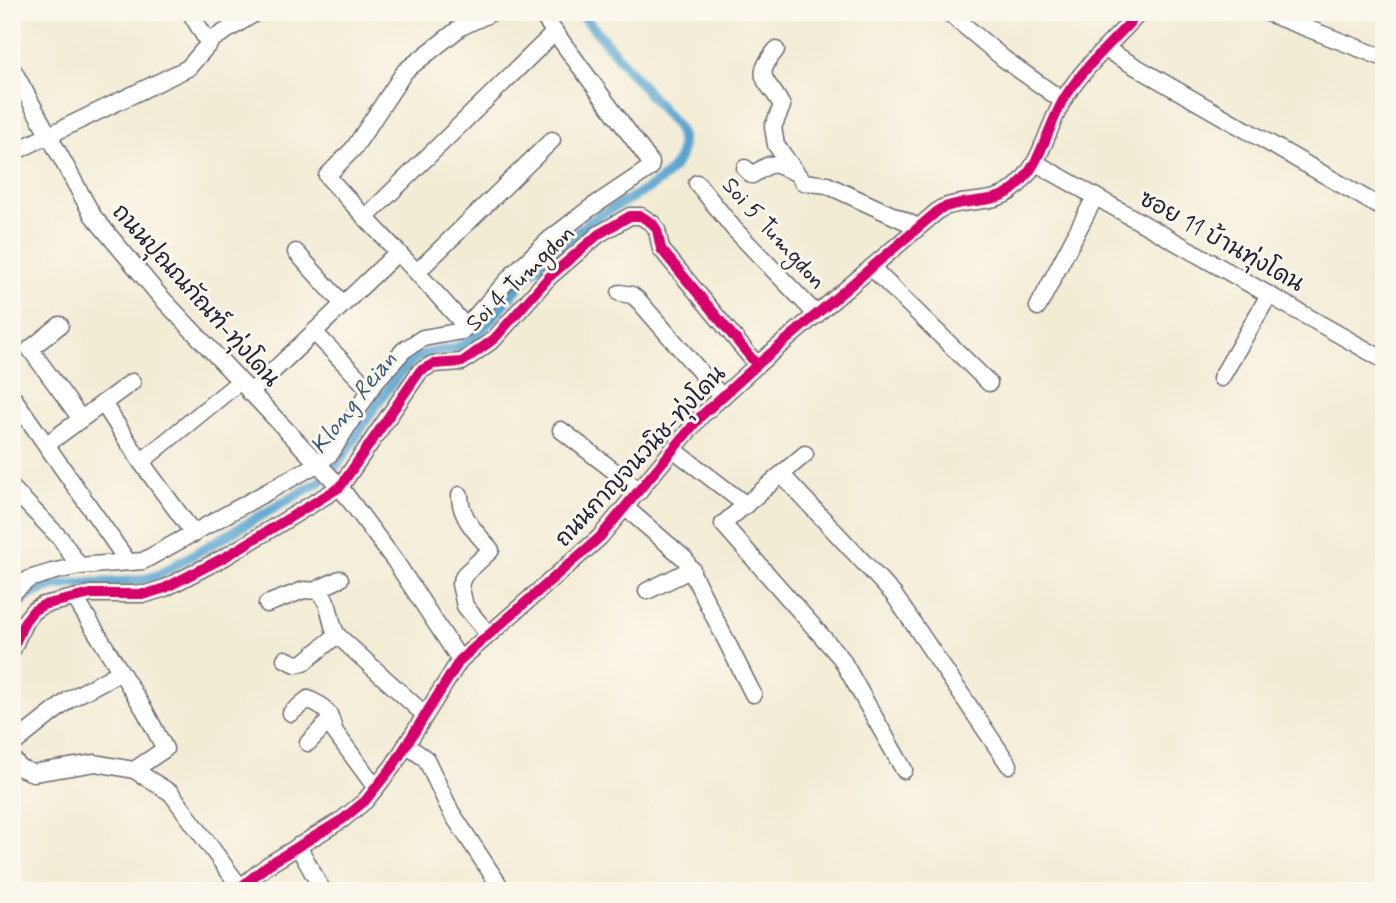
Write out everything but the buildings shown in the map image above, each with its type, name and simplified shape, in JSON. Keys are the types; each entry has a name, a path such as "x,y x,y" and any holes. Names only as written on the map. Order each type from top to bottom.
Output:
{"street":[{"path":"190,12 209,44"},
{"path":"12,153 188,68 209,44 257,12"},
{"path":"466,327 418,271 327,176 354,148 405,71 430,48 461,27 493,12"},
{"path":"12,593 34,576 79,566 143,561 321,465 370,390 397,357 415,342 453,334 466,327 515,272 550,239 582,213 651,167 652,163 540,12"},
{"path":"948,12 1004,59 1063,101"},
{"name":"ถนนกาญจนวนิช-ทุ่งโดน","path":"238,889 268,865 343,819 376,788 460,660 590,547 626,508 701,416 757,365 946,206 999,197 1011,192 1036,163 1063,101 1083,73 1140,12"},
{"path":"1265,12 1384,58"},
{"path":"365,218 555,32"},
{"path":"1105,49 1384,209"},
{"path":"776,50 766,62 762,73 781,103 782,109 774,127 777,150 803,182 827,184 918,227"},
{"name":"ถนนปุณณกัณฑ์-ทุ่งโดน","path":"12,68 93,216 158,294 339,485 395,561 460,660"},
{"path":"418,271 552,140"},
{"name":"ซอย 11 บ้านทุ่งโดน","path":"1036,163 1384,360"},
{"path":"745,168 752,175 768,164 773,164 796,173"},
{"name":"Soi 5 Tumgdon","path":"697,183 734,229 817,315"},
{"path":"1038,307 1095,197"},
{"name":"Soi 4 Tumgdon","path":"339,485 420,371 433,364 463,362 494,339 549,277 593,238 630,216 641,216 653,224 661,250 757,365"},
{"path":"296,252 342,303"},
{"path":"141,462 245,387 314,332 397,252"},
{"path":"872,268 989,383"},
{"path":"621,293 632,295 639,301 722,397"},
{"path":"1221,378 1269,295"},
{"path":"60,325 30,349 81,419"},
{"path":"314,332 370,390"},
{"path":"47,444 132,382"},
{"path":"12,396 128,562"},
{"path":"103,403 141,462 194,534"},
{"path":"561,430 639,491"},
{"path":"673,449 746,505"},
{"path":"805,454 723,524 842,658 904,770"},
{"path":"782,475 894,595 1009,765"},
{"path":"12,650 25,621 33,611 47,603 99,594 146,594 165,588 225,557 339,485"},
{"path":"12,488 61,539 79,566"},
{"path":"460,495 466,518 491,550 465,574 460,584 465,606 488,634"},
{"path":"626,508 681,554 692,569 753,694"},
{"path":"647,591 692,569"},
{"path":"267,604 304,590 316,590 340,579"},
{"path":"316,590 328,603 332,626 337,635 425,715"},
{"path":"75,598 145,711 165,749 134,770"},
{"path":"285,660 298,664 307,662 337,635"},
{"path":"12,745 30,728 70,699 120,672"},
{"path":"291,713 309,699 320,705 331,719 338,737 376,788"},
{"path":"308,743 331,719"},
{"path":"406,745 426,759 451,812 503,891"},
{"path":"12,758 20,768 33,773 95,763 134,770 175,797 238,889"},
{"path":"298,846 323,891"}],"waterway":[{"name":"Klong Reian","path":"12,611 26,598 61,585 122,582 158,575 319,482 338,463 379,401 409,364 423,355 453,349 474,337 533,271 578,231 650,188 673,168 682,143 678,128 580,12"}],"cycle path":[{"path":"236,891 268,865 343,819 365,801 393,766 460,660 600,537 701,416 757,365 940,209 958,203 996,198 1022,181 1037,159 1065,97 1091,64 1140,12"},
{"path":"12,650 25,621 33,611 43,605 91,594 146,594 165,588 225,557 340,487 420,371 433,364 462,362 494,339 549,277 599,234 630,216 641,216 653,224 661,249 757,365"}]}
